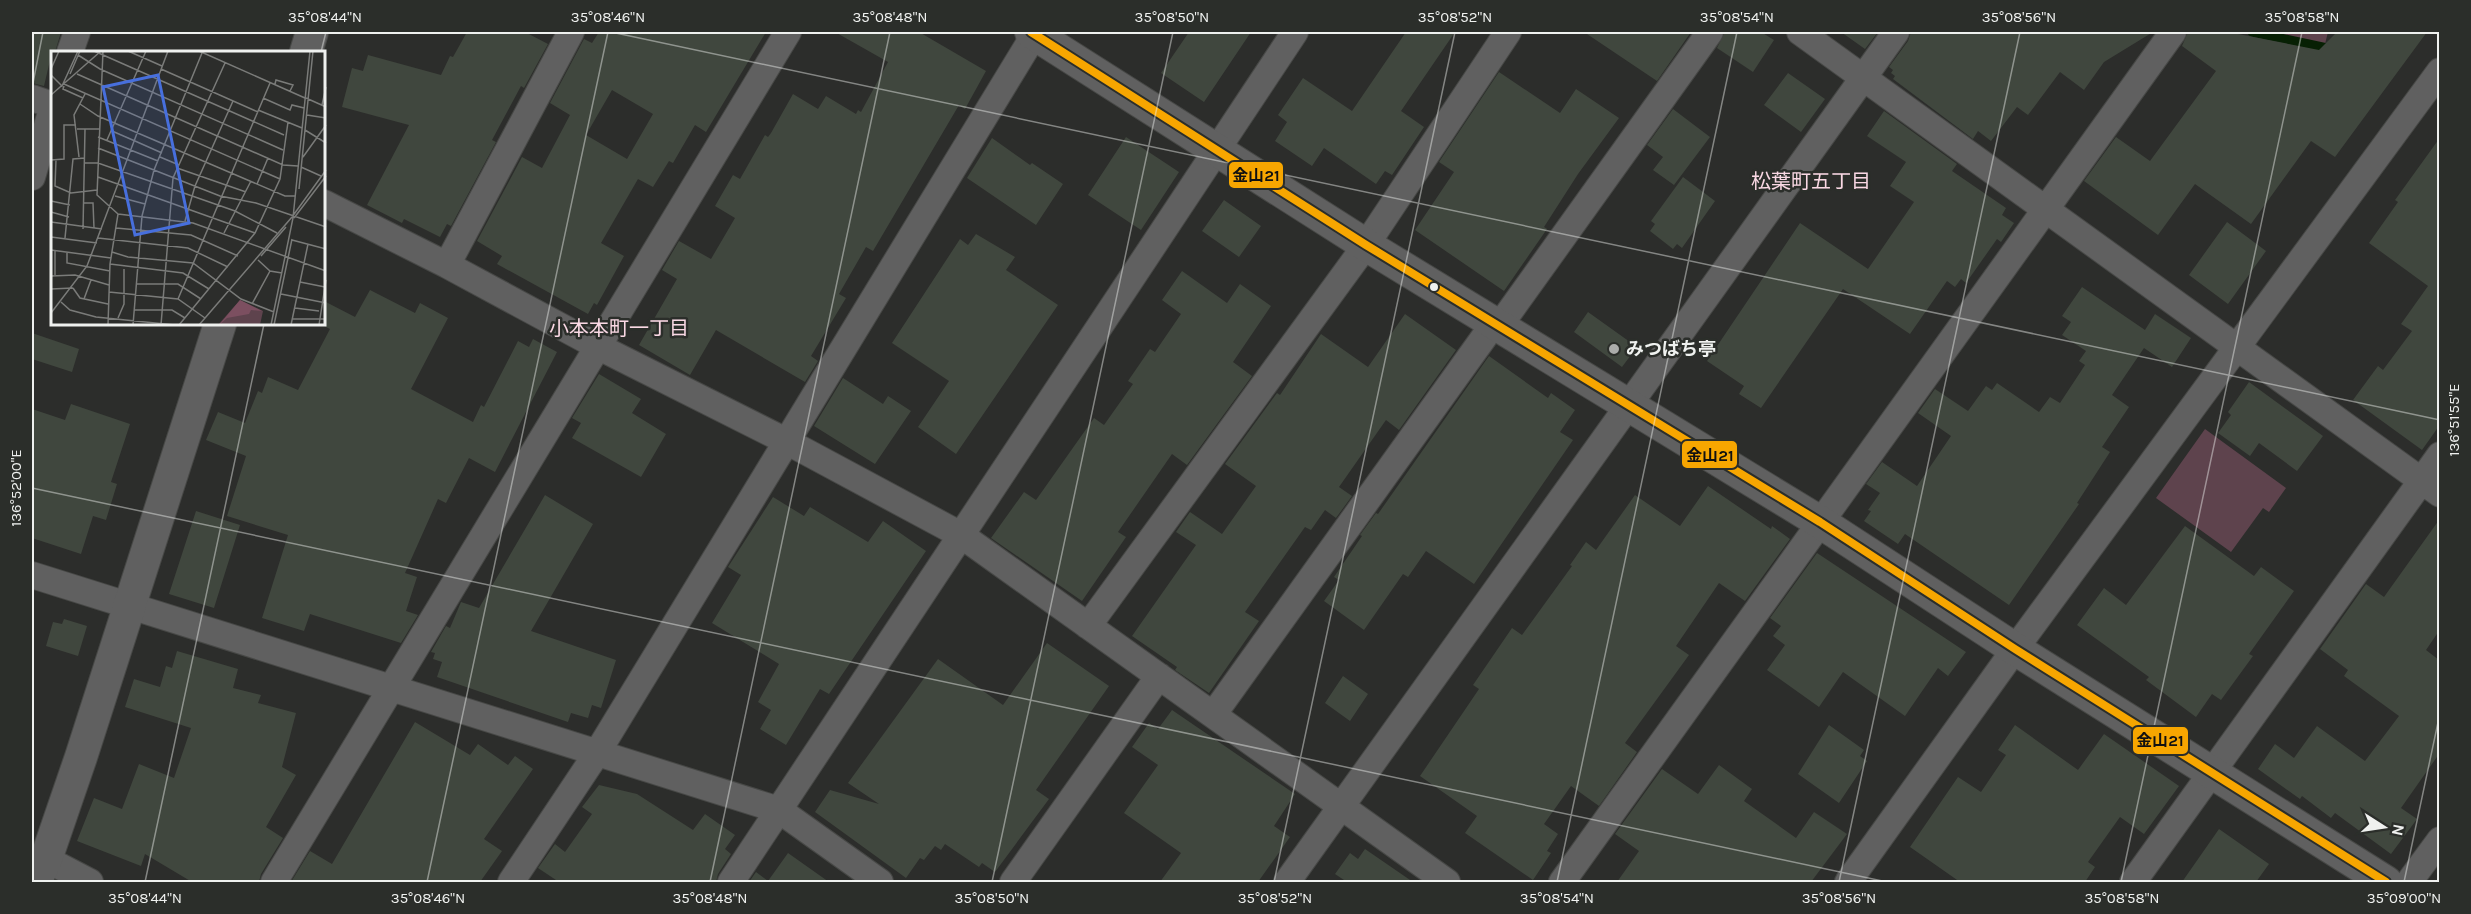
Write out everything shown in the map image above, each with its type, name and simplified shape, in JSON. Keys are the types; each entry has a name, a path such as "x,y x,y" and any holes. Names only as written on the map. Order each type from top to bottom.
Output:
{"street":[{"path":"70,51 77,32"},
{"path":"306,51 312,32"},
{"path":"447,265 571,32"},
{"path":"274,882 788,32"},
{"path":"511,882 597,753 1034,32 1366,244 1820,522 2015,649 2386,882"},
{"path":"731,882 1295,32"},
{"path":"1088,626 1366,244 1508,32"},
{"path":"1213,715 1710,32"},
{"path":"1800,32 2430,488"},
{"path":"1287,882 1896,32"},
{"path":"1562,882 2173,32"},
{"path":"1848,882 2015,649 2439,71"},
{"path":"32,98 51,107"},
{"path":"32,177 51,110"},
{"path":"326,203 599,347 786,441 962,535 1447,882"},
{"path":"90,882 41,871 129,607 218,326"},
{"path":"2133,882 2212,773 2430,488 2439,455"},
{"path":"32,575 779,810 880,882"},
{"path":"1013,882 1159,676"},
{"path":"2409,882 2439,840"}],"shaded area":[{"path":"2252,32 2328,32 2324,48"},
{"path":"2205,429 2286,488 2269,512 2263,508 2231,552 2156,498"}],"building":[{"path":"32,32 61,32 55,51 51,51 44,86 32,83"},
{"path":"467,32 525,32 548,44 524,88 521,86 492,140 496,142 451,226 447,224 440,237 404,219 402,223 367,205 409,125 342,107 352,68 363,71 368,55 441,75 450,56 453,57"},
{"path":"599,32 766,32 706,132 695,125 673,163 669,161 653,187 638,179 601,243 624,256 597,305 594,303 588,314 497,264 502,256 477,241 522,157 542,168 570,115 550,103 584,39 592,43","holes":["612,90 653,114 627,159 586,135"]},
{"path":"835,32 919,32 986,71 965,109 959,105 873,251 866,247 839,294 846,298 811,356 818,361 805,382 716,330 690,375 639,345 677,279 662,270 679,241 711,259 735,218 715,206 733,175 740,179 765,135 768,137 771,133 793,94 818,109 826,96 856,114 858,110 861,112 888,62"},
{"path":"1189,32 1251,32 1204,102 1161,73"},
{"path":"1406,32 1455,32 1401,111 1424,127 1392,175 1385,171 1376,184 1324,148 1312,166 1275,141 1287,122 1278,115 1303,78 1352,111"},
{"path":"1584,32 1691,32 1657,81"},
{"path":"1725,32 1761,32 1774,40 1753,72 1717,48"},
{"path":"1841,32 1878,32 1865,49"},
{"path":"1911,32 2153,32 2104,62 2084,90 2060,72 2028,115 2017,107 1991,141 1978,131 1973,139 1893,79 1895,76 1891,73 1893,70 1889,67 1908,41"},
{"path":"2188,32 2228,32 2319,50 2337,32 2427,32 2335,157 2311,141 2251,224 2195,184 2158,235 2084,181 2116,137 2150,161 2216,71 2182,46"},
{"path":"1499,72 1560,113 1576,89 1619,118 1578,174 1544,227 1547,229 1504,291 1415,230 1454,172 1439,162"},
{"path":"1788,73 1825,99 1801,132 1764,105"},
{"path":"1673,109 1710,137 1674,185 1653,170 1663,157 1647,145"},
{"path":"1884,111 1957,164 1952,171 2006,208 2002,215 2014,223 2001,242 1997,239 1966,283 1961,279 1955,287 1947,281 1910,334 1843,289 1761,408 1739,394 1744,386 1707,361 1800,223 1868,269 1914,202 1890,186 1906,162 1867,136"},
{"path":"1126,137 1179,172 1141,230 1088,195"},
{"path":"992,138 1030,165 1032,163 1063,184 1036,225 967,178"},
{"path":"2439,139 2439,426 2422,450 2353,400 2378,366 2383,370 2412,331 2401,324 2428,286 2369,243 2398,202 2395,200"},
{"path":"1683,177 1715,201 1682,248 1677,244 1673,249 1650,231 1655,224 1651,221"},
{"path":"1224,200 1261,226 1239,257 1202,231"},
{"path":"2227,222 2266,251 2228,304 2189,275"},
{"path":"976,234 1015,257 1006,270 1058,305 956,454 918,427 949,381 892,343 960,239 968,245"},
{"path":"1182,271 1227,303 1240,284 1271,306 1233,362 1252,376 1187,465 1172,454 1118,532 1126,537 1082,601 991,538 1024,492 1036,500 1094,418 1104,425 1133,384 1128,381 1150,349 1155,352 1181,314 1162,300"},
{"path":"2082,287 2145,330 2155,314 2191,338 2172,367 2144,348 2112,395 2129,407 2102,447 2110,452 2077,503 2079,504 2009,605 1905,534 1898,544 1864,521 1871,511 1868,510 1880,493 1866,484 1882,462 1917,486 1951,436 1918,413 1935,389 1968,411 1986,386 1992,390 1997,383 2039,412 2050,397 2060,403 2085,365 2079,361 2086,351 2062,335 2071,322 2062,316"},
{"path":"370,290 415,313 420,303 448,318 411,389 473,422 481,405 484,407 518,341 529,347 533,339 557,352 495,472 469,458 446,503 438,499 405,573 417,577 406,611 418,615 401,643 310,614 304,631 262,618 288,535 227,516 246,456 206,440 218,412 245,423 258,391 262,393 268,377 298,390 330,329 324,326 326,326 326,302 355,317"},
{"path":"1588,312 1637,347 1622,367 1574,332"},
{"path":"1405,314 1456,350 1399,430 1386,420 1339,487 1352,496 1336,518 1325,510 1311,530 1305,527 1245,612 1259,621 1209,693 1175,670 1177,667 1132,636 1196,545 1176,532 1190,512 1222,534 1256,486 1225,464 1277,393 1280,395 1321,334 1368,367"},
{"path":"32,333 79,349 72,372 32,359"},
{"path":"1489,356 1548,398 1551,393 1575,410 1560,432 1573,440 1474,584 1426,551 1408,577 1403,574 1364,630 1324,601 1339,580 1334,577 1362,536 1360,535 1376,513 1378,514"},
{"path":"599,374 641,399 632,413 666,434 641,477 572,438 581,423 572,418"},
{"path":"843,378 883,404 888,396 911,411 875,464 814,426"},
{"path":"2249,382 2323,436 2297,471 2259,443 2250,456 2218,433 2231,415 2228,412"},
{"path":"71,404 130,424 111,482 117,484 106,520 93,516 81,554 32,538 32,409 65,420"},
{"path":"1708,486 1771,529 1772,526 1790,539 1745,601 1719,583 1676,646 1689,655 1625,743 1637,752 1599,806 1571,786 1544,824 1558,834 1547,851 1551,853 1533,880 1465,833 1477,816 1420,776 1479,689 1473,685 1512,628 1522,635 1572,566 1570,565 1586,542 1596,550 1635,495 1680,526"},
{"path":"545,495 593,524 531,631 616,660 601,708 592,705 588,718 571,713 568,722 437,677 442,662 433,659 435,653 431,652 446,626 450,628 461,602 479,608"},
{"path":"773,497 804,516 810,507 868,542 883,521 926,551 829,694 820,689 786,745 760,729 771,710 758,702 779,664 712,623 741,575 728,567"},
{"path":"196,511 240,525 214,608 169,594"},
{"path":"2439,520 2439,631 2426,650 2439,660 2439,754 2401,808 2417,819 2391,854 2335,813 2331,818 2302,796 2300,799 2258,769 2275,744 2294,758 2317,726 2365,761 2399,716 2344,676 2348,670 2320,649 2366,584 2384,597"},
{"path":"2185,526 2254,576 2261,567 2294,591 2249,654 2253,656 2221,700 2212,694 2196,717 2146,680 2149,677 2077,625 2104,588 2126,605"},
{"path":"1817,553 1966,652 1948,676 1938,668 1905,716 1843,672 1819,707 1767,670 1785,645 1773,636 1781,626 1770,618"},
{"path":"64,619 87,626 78,656 46,646 53,622 62,624"},
{"path":"1047,643 1109,686 1036,790 1049,799 995,872 982,863 979,867 945,844 941,850 935,846 924,860 920,858 906,878 815,812 830,790 879,804 848,783 938,659 1003,705"},
{"path":"177,651 238,669 233,688 261,695 258,703 296,713 282,767 296,775 266,827 283,838 261,874 259,882 192,882 145,854 141,866 77,841 94,798 122,809 139,764 174,778 191,728 125,707 134,679 160,687 166,666 172,668"},
{"path":"1343,676 1368,694 1350,721 1325,703"},
{"path":"1172,710 1295,794 1274,826 1290,837 1258,882 1160,882 1181,853 1124,813 1158,765 1132,747 1149,723 1158,729"},
{"path":"415,722 470,755 478,744 508,765 515,756 533,769 484,839 502,851 480,882 291,882 310,851 332,864"},
{"path":"1829,725 1864,750 1860,756 1867,761 1839,803 1798,774"},
{"path":"2015,725 2078,770 2104,734 2179,786 2144,834 2120,817 2088,862 2095,867 2085,882 1960,882 1910,847 1958,777 1981,792 2006,755 1998,750"},
{"path":"1719,765 1752,789 1744,801 1796,838 1814,812 1847,834 1811,882 1617,882 1639,851 1615,834 1662,769 1698,794"},
{"path":"599,785 637,794 693,830 705,814 735,835 725,849 731,854 718,874 716,882 559,882 538,868 555,844 565,852 592,814 582,807"},
{"path":"2219,829 2269,864 2256,882 2182,882"},
{"path":"1365,849 1413,882 1342,882 1344,880 1335,874 1350,853 1358,859"},
{"path":"788,853 829,882 749,882 756,872 768,881"}],"waterway":[{"path":"2252,32 2332,49"}],"transit line":[{"name":"金山21","path":"1031,32 1366,245 1820,522 2015,649 2386,882"}],"place":[{"name":"みつばち亭","path":"1614,349"}],"district":[{"name":"松葉町五丁目","path":"1811,181"},
{"name":"小本本町一丁目","path":"619,328"}]}
